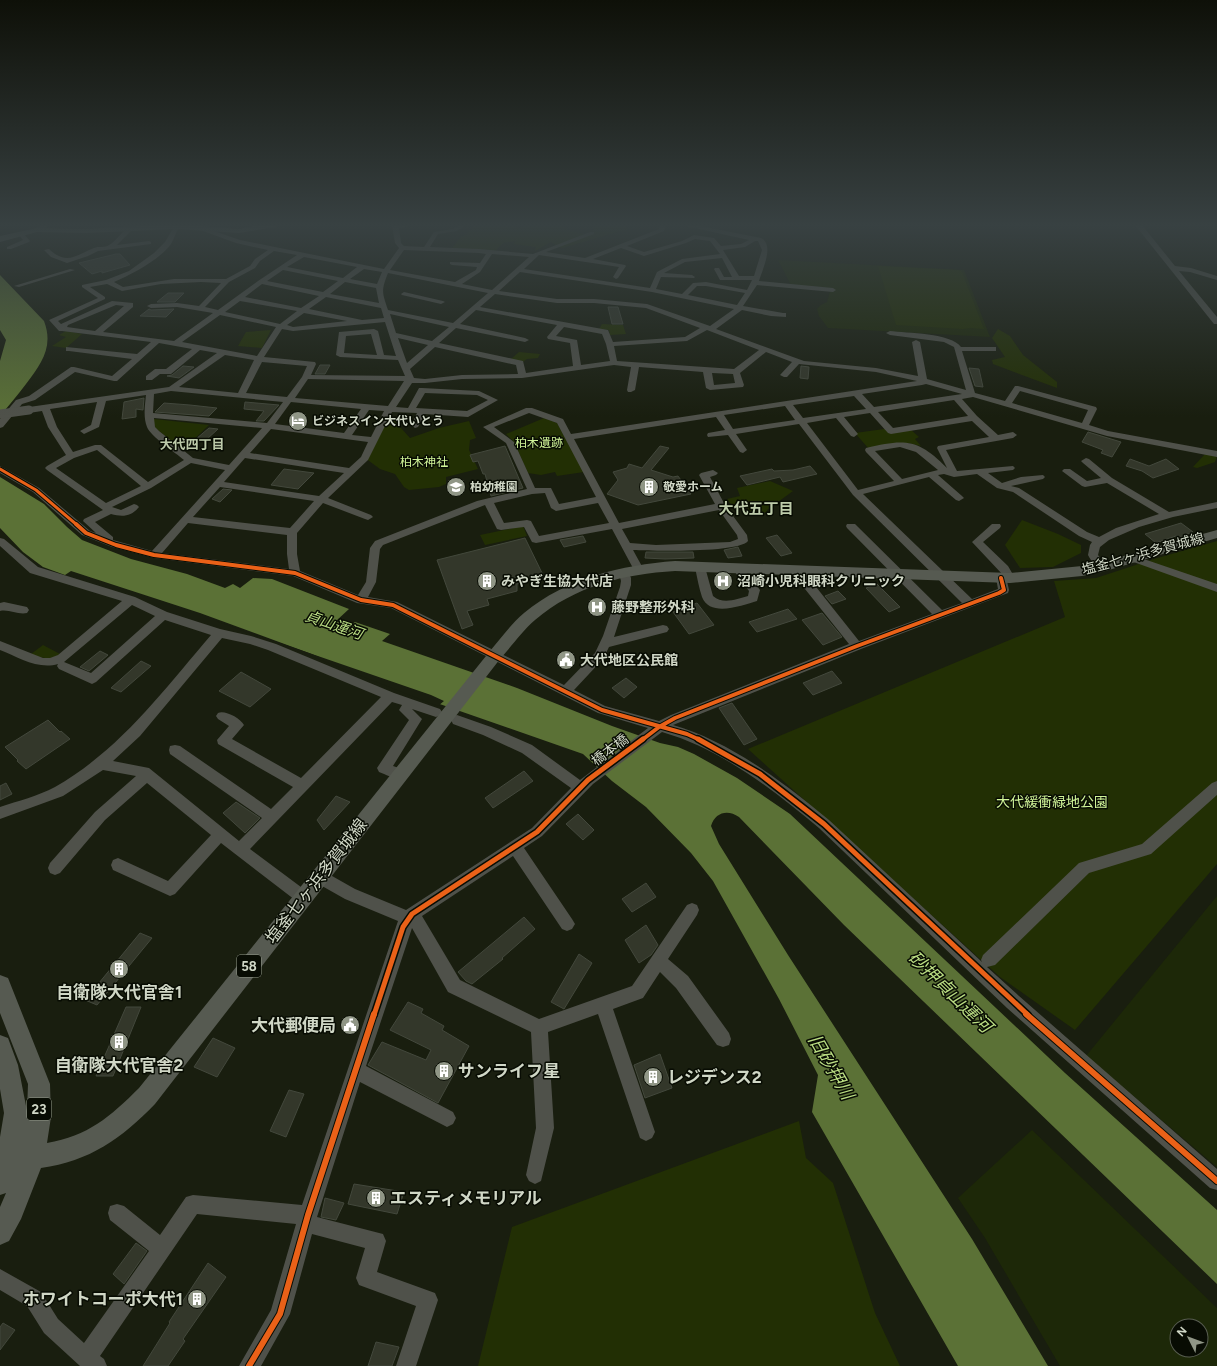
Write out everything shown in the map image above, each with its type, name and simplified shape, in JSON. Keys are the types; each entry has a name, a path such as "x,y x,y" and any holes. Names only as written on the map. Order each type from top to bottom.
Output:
{"main road":[{"name":"塩釜七ヶ浜多賀城線","path":"8,1160 66,1152 94,1141 133,1111 147,1096 495,655 519,626 548,603 583,586 624,573 663,567 737,568 1006,578 1082,571 1102,567 1217,534"},
{"name":"23","path":"0,986 39,1084 38,1117 33,1156 12,1210 0,1232"},
{"name":"23","path":"0,1046 7,1064 16,1114 8,1160 0,1183"}],"street":[{"path":"91,289 103,298 53,320 62,329 175,343 259,359 312,364 306,377 269,426 185,518 154,555"},
{"path":"200,309 220,289"},
{"path":"175,343 220,313 251,289"},
{"path":"292,289 525,340"},
{"path":"240,396 259,359 280,326 330,289"},
{"path":"295,573 292,532 321,499 364,458 390,409 409,379 384,308 379,289"},
{"path":"422,298 434,289"},
{"path":"476,289 557,301 594,301 637,296 652,290 739,308 784,315"},
{"path":"406,368 498,289"},
{"path":"604,289 637,296 652,307 798,361 876,370 925,382 1107,433 1217,454"},
{"path":"683,296 690,289"},
{"path":"731,289 748,292"},
{"path":"610,344 688,339 709,328 739,308 750,289"},
{"path":"824,289 834,290"},
{"path":"1190,289 1217,322"},
{"path":"404,294 441,302"},
{"path":"238,298 362,322"},
{"path":"62,329 65,324 115,303 130,305 96,334"},
{"path":"151,306 177,306 200,309 293,329 388,320"},
{"path":"475,308 605,332 610,344 614,363"},
{"path":"561,325 551,337 574,342 577,368"},
{"path":"381,357 374,331 342,334 340,355 401,358"},
{"path":"88,333 69,349 139,357"},
{"path":"890,334 946,340 958,346 972,395"},
{"path":"393,335 520,363 522,376"},
{"path":"0,425 19,402 32,398 74,369 114,378 157,341"},
{"path":"916,342 925,382"},
{"path":"149,378 158,371 168,372 198,348"},
{"path":"306,377 409,379 425,382 462,377 522,376 614,363 736,372 765,349"},
{"path":"958,349 993,349"},
{"path":"171,389 222,353"},
{"path":"784,375 791,366 798,361"},
{"path":"630,390 635,367 633,364"},
{"path":"707,369 710,388 740,385 736,372"},
{"path":"568,437 925,382"},
{"path":"1007,405 1018,388 1093,408 1084,427"},
{"path":"0,414 171,389 390,409 468,414 494,400 479,393 422,390 411,410"},
{"path":"150,392 149,415 151,427 156,433 190,460 231,468"},
{"path":"856,393 891,430 974,418"},
{"path":"711,435 972,395"},
{"path":"957,398 974,418 996,438"},
{"path":"84,431 95,427 102,400"},
{"path":"787,403 856,493 970,604"},
{"path":"346,438 367,406"},
{"path":"45,408 48,422 54,434 71,456"},
{"path":"415,425 423,410"},
{"path":"532,492 510,442 487,427 529,410 560,422 602,498 639,570"},
{"path":"718,413 743,450"},
{"path":"149,415 269,426 346,438 373,440"},
{"path":"839,416 854,434"},
{"path":"954,474 941,448 1014,435"},
{"path":"900,482 869,450 899,444 921,450 929,455 944,471"},
{"path":"134,507 122,514 107,508 50,468 71,456 98,447 148,486"},
{"path":"243,455 351,471"},
{"path":"116,545 88,521 107,508 148,486 190,460"},
{"path":"1086,461 1109,480 1169,516"},
{"path":"0,468 36,490 86,533 116,545 154,555 295,573 361,600 393,605 602,710 687,734 760,774 824,824 1013,1002 1217,1181"},
{"path":"856,493 944,471 954,474 1010,468"},
{"path":"979,471 1000,486 1016,490 1083,534 1099,541"},
{"path":"1067,471 1085,484 1109,480"},
{"path":"627,546 656,548 708,547 731,545 743,541 742,535 721,506 704,475 713,473"},
{"path":"931,474 959,498"},
{"path":"1000,486 1040,477"},
{"path":"217,484 321,499 368,517"},
{"path":"361,600 371,582 375,548 379,543 455,512 488,501 532,492 548,490 556,508 602,498"},
{"path":"488,501 501,527 527,523 536,540 721,506"},
{"path":"1102,567 1094,555 1095,545 1108,535 1140,523 1217,505"},
{"path":"185,518 292,532"},
{"path":"851,526 940,615"},
{"path":"996,526 977,542 1004,568 1006,578"},
{"path":"0,541 34,570 131,600 163,615 219,634 251,640 272,647 390,696 447,715 526,749 584,784"},
{"path":"1132,558 1217,588"},
{"path":"700,567 708,598 712,602 723,606 753,598 755,590 737,568"},
{"path":"797,571 857,646"},
{"path":"565,692 599,656 605,644 626,586 627,580 624,573"},
{"name":"橋本橋","path":"411,916 537,832 584,784 659,727 675,718 857,646 999,593 1004,590 1006,578"},
{"path":"0,645 37,661 50,662 62,658 131,600"},
{"path":"0,607 4,606 23,610"},
{"path":"63,666 92,679 163,615"},
{"path":"605,644 664,629"},
{"path":"0,813 58,792 101,764 136,732 219,634"},
{"path":"240,850 390,696"},
{"path":"400,774 384,768 416,719 406,710 410,703"},
{"path":"222,716 238,725 223,740 303,786"},
{"path":"175,750 272,817"},
{"path":"101,764 144,772 240,850 304,898"},
{"path":"55,868 100,816 147,774"},
{"path":"989,960 1084,868 1146,849 1217,787"},
{"path":"118,865 170,889 220,834"},
{"path":"514,847 521,855 567,924"},
{"path":"320,877 350,894 411,916 454,986 539,1028 637,992 692,910"},
{"path":"249,1366 280,1314 306,1219 355,1070 403,926 411,916"},
{"path":"658,960 682,982 723,1040"},
{"path":"603,1004 646,1132"},
{"path":"535,1175 545,1128 539,1028"},
{"path":"355,1070 446,1118"},
{"path":"0,1279 34,1299 51,1326 91,1362 162,1248 193,1204 306,1219 376,1241 366,1278 428,1300 406,1366"},
{"path":"117,1213 162,1248"}],"shaded area":[{"path":"831,289 971,289 990,337 828,328 819,316 817,309 827,302"},
{"path":"1217,896 1217,1167 1086,1056"},
{"path":"1032,1130 1217,1308 1217,1366 1060,1366 985,1238 958,1198"}],"green space":[{"path":"885,289 968,289 984,329 963,329 896,325"},
{"path":"602,324 623,325 626,334 610,335 609,330 599,329"},
{"path":"998,329 1010,336 1023,355 1057,382 1057,388 993,364 992,360 1005,357 992,338"},
{"path":"271,330 262,348 238,346 246,332"},
{"path":"66,331 82,334 66,348 52,346 66,337 59,335"},
{"path":"519,352 540,354 538,358 527,359 523,362 511,359"},
{"name":"柏木遺跡","path":"544,418 557,423 584,472 557,476 555,472 541,475 528,473 514,442 506,434"},
{"path":"154,419 209,425 183,450 154,427"},
{"name":"柏木神社","path":"384,419 399,421 395,426 401,428 410,438 439,428 469,421 476,438 470,440 469,450 478,469 446,477 446,484 439,487 409,490 404,487 395,474 380,469 365,458"},
{"path":"884,429 910,429 919,437 915,439 921,446 908,443 869,449 855,433"},
{"path":"1205,454 1217,456 1215,462 1197,468 1193,467"},
{"path":"770,481 793,491 767,510 767,512 754,516 744,503 732,506 727,499 740,496 737,488"},
{"path":"1022,520 1081,545 1081,553 1053,567 1020,568 1005,545"},
{"path":"523,526 527,536 485,545 480,535"},
{"name":"大代緩衝緑地公園","path":"1217,541 1217,864 1075,1030 1000,977 748,749 1065,617 1054,581 1096,578 1154,559"},
{"path":"43,645 60,654 53,658 42,658 31,654"},
{"path":"799,1121 806,1158 833,1183 875,1313 900,1366 478,1366 512,1227"}],"water":[{"path":"0,289 13,289 44,321 48,339 47,347 37,369 0,416 0,361 6,340 0,330"},
{"path":"0,477 44,504 82,540 131,559 187,574 225,588 233,584 240,588 253,578 272,579 349,609 336,621 348,627 355,622 390,634 382,641 517,688 612,726 660,743 678,747 694,754 737,778 790,814 1065,1073 1217,1210 1217,1284 844,925 739,817 731,813 722,813 713,821 711,826 719,844 788,955 972,1239 1048,1366 958,1366 812,1112 818,1075 779,999 713,881 691,853 646,807 612,781 583,754 431,701 309,653 200,613 71,571 65,575 43,567 23,552 0,528"}],"pier":[{"path":"216,621 431,695 444,701 438,706"}],"building":[{"path":"168,293 184,293 175,302 157,302"},
{"path":"608,307 618,307 623,324 612,324"},
{"path":"149,309 174,309 166,317 140,316"},
{"path":"320,365 330,365 325,374 315,374"},
{"path":"183,366 194,367 179,378 167,376 172,375"},
{"path":"801,366 809,367 808,379 800,378"},
{"path":"969,368 979,369 983,387 975,386"},
{"path":"144,398 143,410 136,409 136,417 122,419 124,402"},
{"path":"245,402 279,405 264,421 256,421 264,411 244,409"},
{"path":"164,403 217,408 209,416 155,412"},
{"path":"209,428 218,429 206,440 196,439"},
{"path":"1088,432 1121,442 1112,457 1101,453 1103,450 1082,442"},
{"path":"505,446 523,488 491,496 485,474 483,474 478,461 473,462 470,455"},
{"name":"敬愛ホーム","path":"660,446 669,448 651,470 673,477 678,476 691,494 638,505 607,494 618,480 613,472 627,468 629,464 642,468"},
{"path":"1130,459 1149,466 1166,459 1179,469 1153,478 1142,471 1126,466"},
{"path":"810,466 817,474 783,482 780,477 747,485 740,476 772,469 774,471 793,470"},
{"path":"284,469 314,473 298,489 271,485"},
{"path":"223,489 232,490 220,502 212,499"},
{"path":"1181,523 1193,532 1178,538 1176,536 1156,543 1145,534"},
{"path":"777,535 792,553 781,556 766,538"},
{"path":"583,536 586,542 564,547 560,540"},
{"name":"みやぎ生協大代店","path":"525,538 544,577 517,584 517,591 487,599 489,605 467,611 473,625 462,629 437,560"},
{"path":"738,547 742,556 728,558 724,550"},
{"path":"646,552 693,552 694,558 645,558"},
{"path":"877,584 900,607 889,612 866,588"},
{"path":"838,591 846,599 832,604 825,596"},
{"path":"697,603 714,625 689,634 673,612"},
{"path":"788,609 797,619 757,632 749,622"},
{"path":"822,613 842,637 823,645 802,620"},
{"path":"100,651 108,655 89,671 80,667"},
{"path":"141,661 151,666 121,692 111,688"},
{"path":"832,671 842,683 813,695 803,683"},
{"path":"241,672 271,689 250,707 219,691"},
{"path":"626,678 637,687 624,698 612,688"},
{"path":"732,703 757,739 744,745 719,708"},
{"path":"48,720 60,732 61,731 70,739 26,769 5,747"},
{"path":"524,771 533,781 493,808 485,798"},
{"path":"6,783 12,794 0,800 0,786"},
{"path":"336,796 350,802 324,830 317,820"},
{"path":"236,802 260,818 245,833 223,813"},
{"path":"578,814 594,830 583,840 566,824"},
{"path":"646,883 656,897 632,912 622,899"},
{"path":"524,917 535,929 502,958 503,959 472,984 466,981 458,972"},
{"path":"646,925 658,945 651,955 639,963 625,940"},
{"name":"自衛隊大代官舎1","path":"140,933 152,938 97,1005 85,1000"},
{"path":"579,954 592,963 564,1009 551,1002"},
{"path":"408,1002 423,1009 421,1013 444,1026 442,1030 469,1046 438,1103 368,1065 382,1042 426,1060 431,1050 390,1030"},
{"name":"自衛隊大代官舎2","path":"126,1007 141,1007 113,1076 96,1076"},
{"path":"213,1038 235,1048 217,1077 194,1067"},
{"name":"レジデンス2","path":"660,1054 672,1088 645,1098 634,1065"},
{"path":"289,1090 304,1094 286,1137 270,1131"},
{"name":"エスティメモリアル","path":"354,1184 404,1192 397,1214 348,1204"},
{"path":"325,1198 344,1203 336,1220 321,1217"},
{"path":"136,1243 147,1251 124,1284 113,1274"},
{"name":"ホワイトコーポ大代1","path":"208,1263 226,1277 183,1339 185,1341 168,1366 143,1366 170,1323 169,1322"},
{"path":"3,1323 15,1330 0,1350 0,1327"},
{"path":"376,1342 399,1347 392,1366 368,1366"}],"cycle path":[{"path":"0,469 36,490 86,533 116,545 154,555 295,573 361,600 393,605 602,710 687,734 760,774 824,824 1013,1002 1217,1181"},
{"path":"249,1366 280,1314 308,1215 403,927 412,914 537,832 588,780 659,727 675,718 857,646 999,593 1004,590 1001,578"}],"place":[{"name":"ビジネスイン大代いとう","path":"298,421"},
{"name":"柏幼稚園","path":"456,487"},
{"name":"敬愛ホーム","path":"649,487"},
{"name":"みやぎ生協大代店","path":"487,581"},
{"name":"沼崎小児科眼科クリニック","path":"723,581"},
{"name":"藤野整形外科","path":"597,607"},
{"name":"大代地区公民館","path":"566,660"},
{"name":"自衛隊大代官舎1","path":"119,969"},
{"name":"大代郵便局","path":"350,1025"},
{"name":"自衛隊大代官舎2","path":"119,1042"},
{"name":"サンライフ星","path":"444,1071"},
{"name":"レジデンス2","path":"653,1077"},
{"name":"エスティメモリアル","path":"376,1198"},
{"name":"ホワイトコーポ大代1","path":"197,1299"}],"district":[{"name":"大代四丁目","path":"192,444"},
{"name":"大代五丁目","path":"756,509"}],"water label":[{"name":"貞山運河","path":"334,625"},
{"name":"砂押貞山運河","path":"950,992"},
{"name":"旧砂押川","path":"831,1067"}]}
